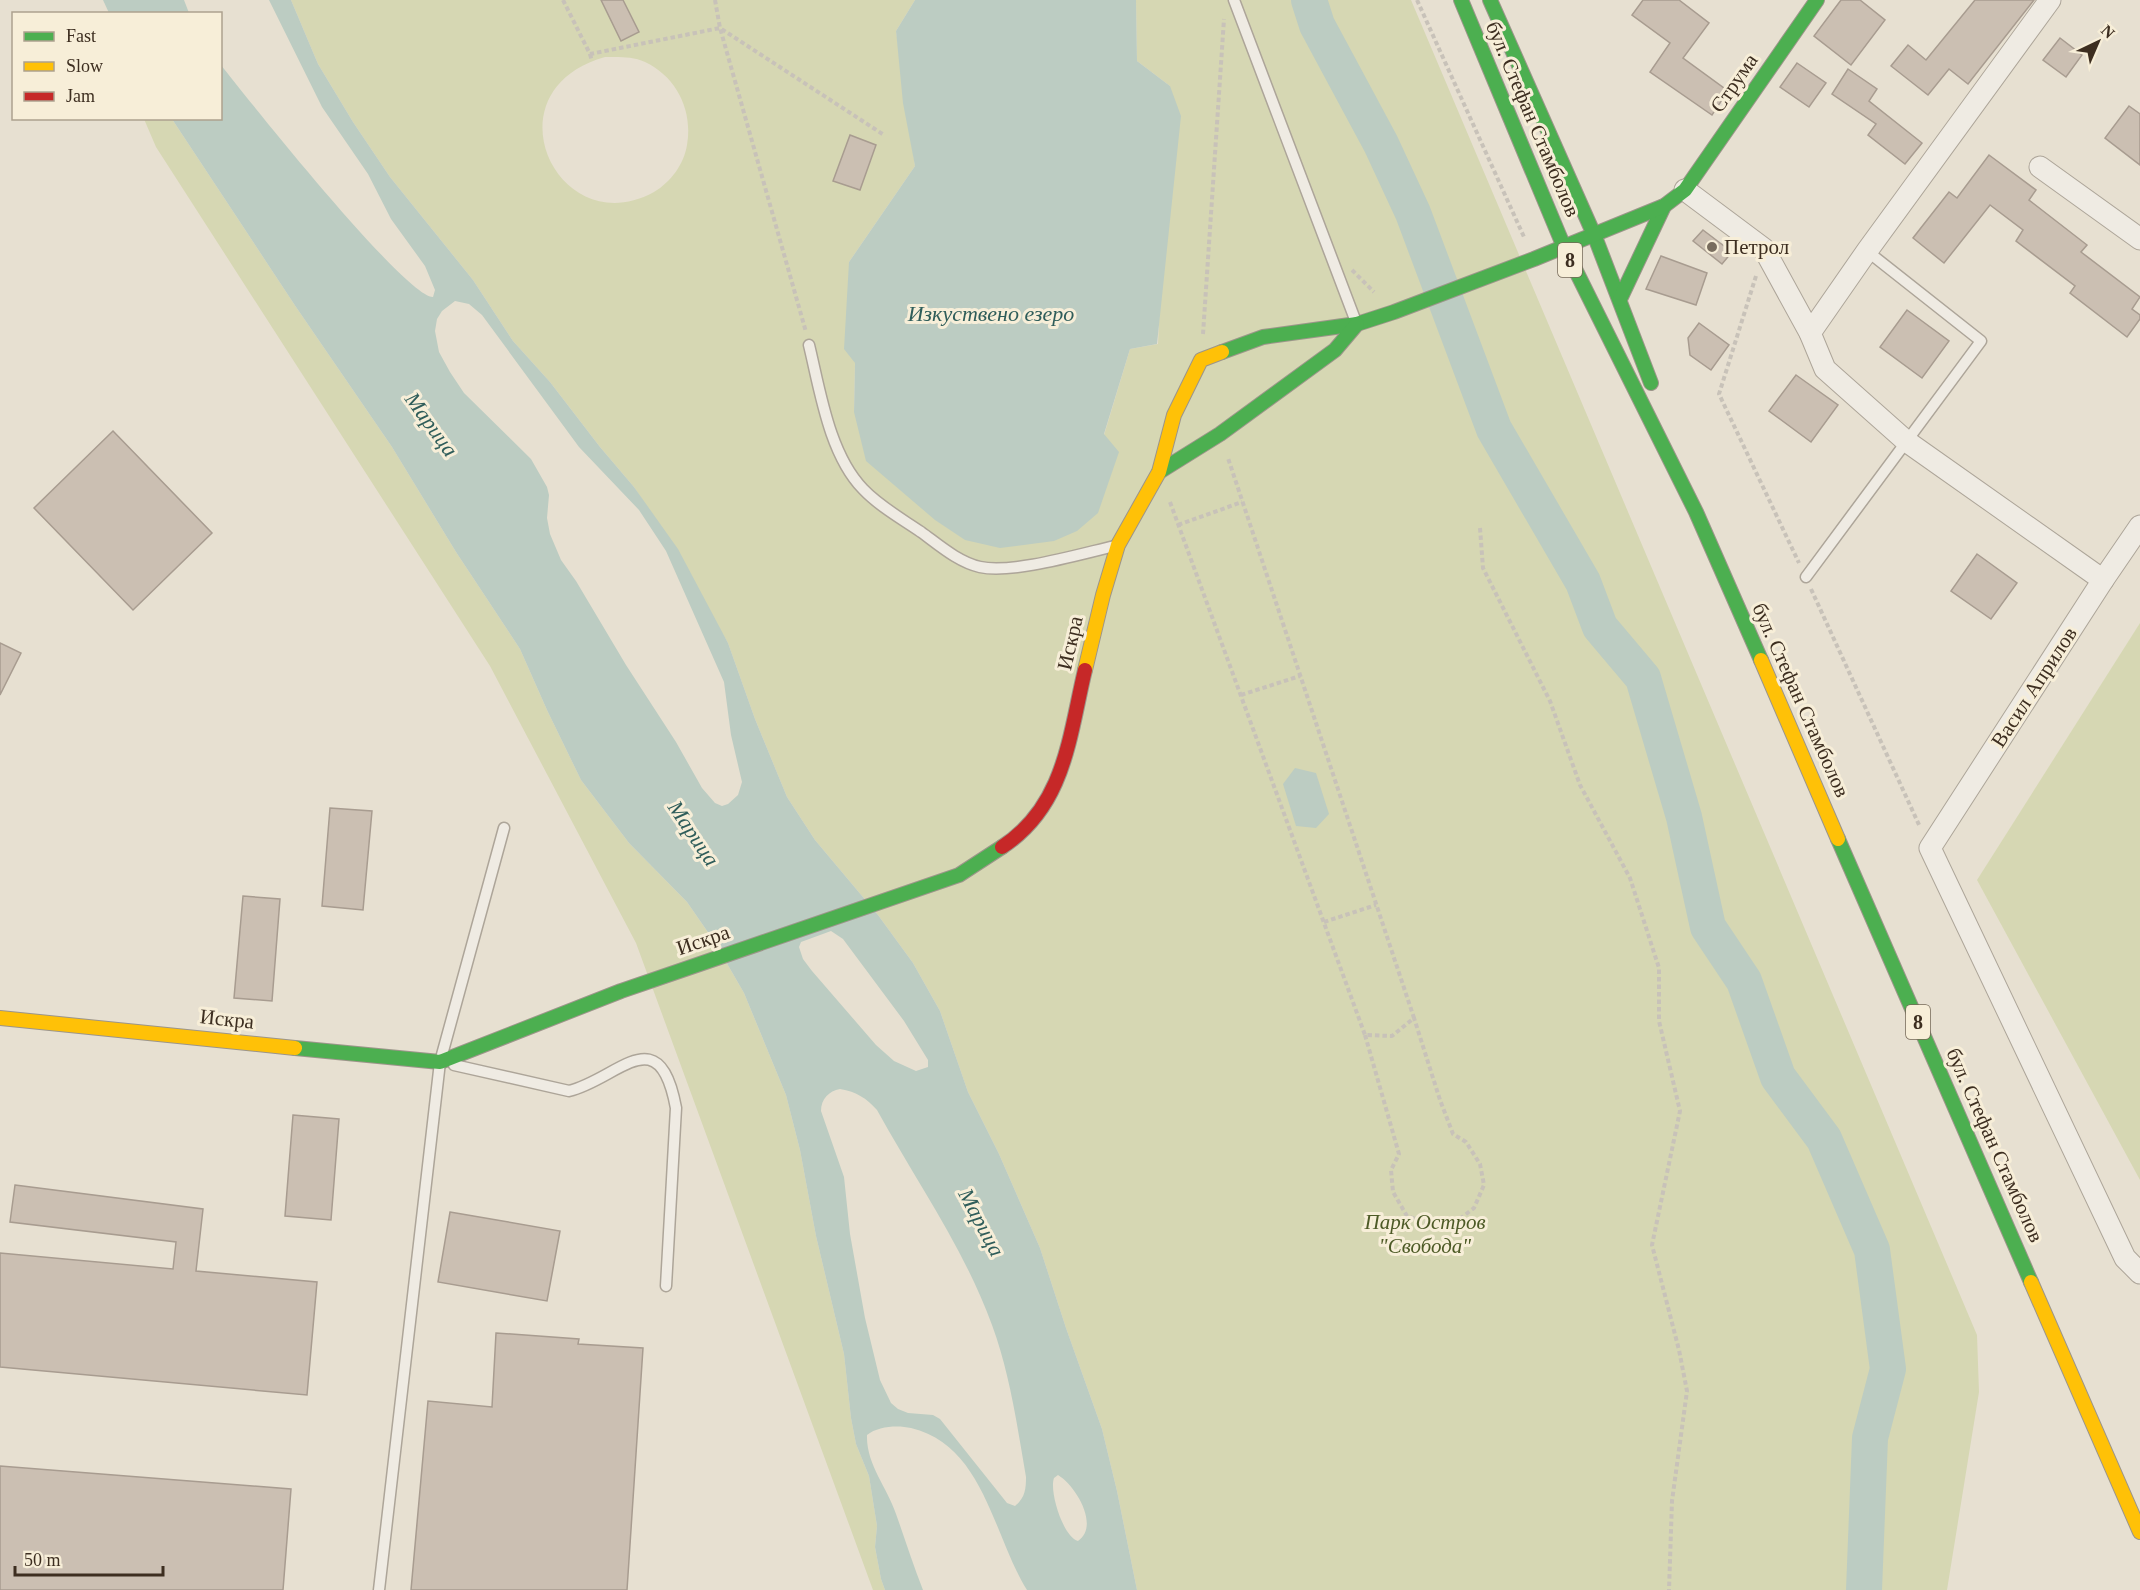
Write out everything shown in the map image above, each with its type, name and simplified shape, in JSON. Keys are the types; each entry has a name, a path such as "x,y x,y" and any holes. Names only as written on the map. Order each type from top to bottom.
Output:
{"street":[{"name":"бул. Стефан Стамболов","path":"1461,0 1564,247 1696,512 2140,1532"},
{"name":"бул. Стефан Стамболов","path":"1490,0 1593,234 1654,392"},
{"name":"Струма","path":"1664,206 1685,190 1817,0"},
{"path":"1810,333 2050,0"},
{"path":"2040,167 2140,239"},
{"path":"1685,190 1764,249 1810,333 1825,369 1906,441 2103,580"},
{"path":"1159,472 1174,416 1201,360 1263,338 1357,324 1394,312 1534,259 1664,206"},
{"path":"1620,299 1664,206"},
{"path":"1159,472 1220,434 1335,350 1357,324"},
{"name":"бул. Стефан Стамболов","path":"1662,414 1696,512"},
{"name":"Искра","path":"0,1018 440,1062 621,991 959,875 1016,837 1034,821 1048,801 1059,778 1103,595 1118,545 1159,472"},
{"name":"Васил Априлов","path":"2140,526 1930,848 2125,1258 2140,1273"}],"lane":[{"path":"1234,0 1357,324"},
{"path":"1806,577 1981,341 1867,251"},
{"path":"809,345 824,407 839,450 862,488 886,508 957,557 980,567 1005,567 1049,561 1118,545"},
{"path":"379,1590 440,1062 504,828"},
{"path":"440,1062 569,1091 583,1088 627,1063 646,1059 661,1065 672,1085 676,1108 666,1286"}],"path":[{"path":"563,0 592,61"},
{"path":"715,0 720,28 809,345"},
{"path":"1417,0 1534,259"},
{"path":"1201,360 1225,12"},
{"path":"590,54 720,28 884,135"},
{"path":"1349,267 1394,312"},
{"path":"1159,472 1365,1035 1400,1154 1391,1170 1393,1192 1407,1216 1430,1224 1453,1224 1474,1208 1484,1185 1480,1164 1466,1142 1453,1134 1440,1100 1220,434"},
{"path":"1178,525 1242,502"},
{"path":"1480,528 1484,568 1550,701 1580,785 1630,878 1659,968 1659,1021 1680,1111 1652,1245 1687,1390 1672,1502 1669,1590"},
{"path":"1241,695 1300,676"},
{"path":"1324,922 1377,905"},
{"path":"1365,1035 1392,1036 1414,1018"}],"green space":[{"name":"Парк Остров \"Свобода\"","path":"291,0 915,0 896,31 915,166 849,262 855,363 854,412 1104,435 1130,349 1158,344 1170,86 1137,61 1136,0 1411,0 1977,1335 1979,1392 1947,1590 1137,1590 1102,1429 1040,1248 999,1154 968,1092 940,1011 913,963 878,915 815,840 787,797 755,719 728,643 634,487 550,382 513,341 473,280 390,177 318,64","holes":["605,57 635,59 656,68 674,86 680,96 687,120 687,145 680,166 671,178 654,192 619,203 589,198 565,182 548,157 542,129 549,100 569,75"]},
{"path":"144,120 173,120 392,447 456,552 520,649 581,780 629,843 687,902 714,941 744,993 786,1095 800,1150 816,1236 844,1354 856,1444 869,1476 877,1526 875,1547 885,1590 873,1590 636,943 490,666 156,147"},
{"path":"2140,623 2140,1180 1977,880"}],"water":[{"path":"103,0 184,0 189,12 109,12"},
{"name":"Марица","path":"269,0 291,0 318,64 390,177 473,280 513,341 550,382 634,487 678,549 728,643 755,719 787,797 815,840 878,915 913,963 940,1011 968,1092 999,1154 1040,1248 1102,1429 1137,1590 1027,1590 1015,1568 984,1495 971,1472 955,1453 936,1438 911,1428 894,1427 882,1428 867,1435 868,1446 873,1466 892,1504 923,1590 885,1590 875,1547 877,1526 869,1476 856,1444 844,1354 816,1236 800,1150 786,1095 744,993 714,941 687,902 629,843 581,780 520,649 456,552 392,447 173,120 222,120 222,66 326,193 392,266 417,289 433,297 435,290 425,266 391,219 368,174 322,107","holes":["455,301 469,304 482,315 579,447 639,510 666,551 724,682 731,735 742,782 738,795 728,804 722,806 715,803 702,788 676,742 561,560 550,534 547,518 549,495 547,487 531,459 464,393 439,352 435,331 437,319 442,311","831,931 843,939 904,1021 928,1060 928,1067 916,1071 894,1061 876,1045 803,959 799,947 801,942","840,1089 865,1099 877,1110 954,1242 981,1297 1004,1362 1026,1477 1024,1493 1015,1506 1007,1503 940,1419 933,1415 908,1413 898,1409 891,1403 880,1380 865,1318 850,1234 844,1177 821,1111 824,1099","1058,1475 1072,1488 1083,1506 1087,1526 1078,1541 1072,1538 1058,1513 1053,1484 1054,1478"]},
{"name":"Изкуствено езеро","path":"915,0 1136,0 1137,61 1170,86 1181,116 1157,344 1130,349 1104,434 1119,452 1098,513 1077,531 1054,541 1000,548 965,540 935,520 866,461 854,412 855,363 844,349 849,262 915,166 903,103 896,31"},
{"path":"1295,768 1316,773 1329,814 1316,828 1296,826 1283,784"}],"building":[{"path":"601,0 623,0 639,32 621,41"},
{"path":"1643,0 1679,0 1709,23 1683,58 1728,91 1712,115 1650,72 1670,43 1632,15"},
{"path":"1841,0 1860,0 1885,20 1851,65 1814,36"},
{"path":"1975,0 2034,0 1968,84 1949,69 1928,95 1891,66 1908,45 1926,60"},
{"path":"2060,38 2082,55 2066,77 2043,60"},
{"path":"1797,63 1826,83 1809,107 1780,87"},
{"path":"1848,69 1877,89 1869,101 1922,143 1905,164 1868,135 1876,124 1832,94"},
{"path":"2129,106 2140,114 2140,165 2105,138"},
{"path":"850,135 876,145 860,190 833,181"},
{"path":"1989,155 2036,190 2029,200 2087,245 2081,252 2140,297 2132,309 2140,315 2140,319 2127,337 2070,293 2075,286 2016,241 2023,230 1990,205 1944,263 1913,238 1949,192 1957,198"},
{"name":"Петрол","path":"1703,230 1732,252 1722,264 1693,241"},
{"path":"1661,256 1707,273 1696,305 1646,289"},
{"path":"1907,310 1949,341 1922,378 1880,347"},
{"path":"1699,323 1729,345 1711,370 1690,355 1688,338"},
{"path":"1796,375 1838,405 1811,442 1769,411"},
{"path":"113,431 212,533 133,610 34,508"},
{"path":"1977,554 2017,583 1991,619 1951,591"},
{"path":"0,643 21,653 0,695"},
{"path":"330,808 372,811 363,910 322,906"},
{"path":"243,896 280,899 272,1001 234,998"},
{"path":"293,1115 339,1119 331,1220 285,1216"},
{"path":"15,1185 203,1209 196,1271 317,1282 307,1395 0,1367 0,1253 173,1269 176,1242 10,1222"},
{"path":"450,1212 560,1231 547,1301 438,1282"},
{"path":"496,1333 579,1339 578,1344 643,1348 627,1590 411,1590 428,1401 492,1407"},
{"path":"0,1466 291,1489 283,1590 0,1590"}],"waterway":[{"path":"1309,0 1317,25 1381,144 1413,213 1494,429 1583,582 1600,627 1643,678 1684,817 1708,927 1744,981 1778,1077 1824,1139 1872,1250 1888,1369 1870,1438 1864,1590"}],"traffic: fast":[{"path":"1461,0 1564,247 1696,512 1761,660"},
{"path":"1490,0 1595,237 1651,383"},
{"path":"1222,352 1263,337 1357,324 1394,312 1534,259 1664,206 1685,190 1817,0"},
{"path":"1620,299 1664,206"},
{"path":"1159,472 1220,434 1335,350 1357,324"},
{"path":"1838,839 2031,1282"},
{"path":"295,1048 440,1062 621,991 959,875 1002,847"}],"traffic: slow":[{"path":"1085,670 1118,545 1159,472 1174,415 1201,360 1222,352"},
{"path":"1761,660 1838,839"},
{"path":"0,1018 295,1048"},
{"path":"2031,1282 2140,1532"}],"traffic: jam":[{"path":"1002,847 1023,830 1052,791 1068,745 1085,670"}],"place":[{"name":"Петрол","path":"1712,247"}]}
